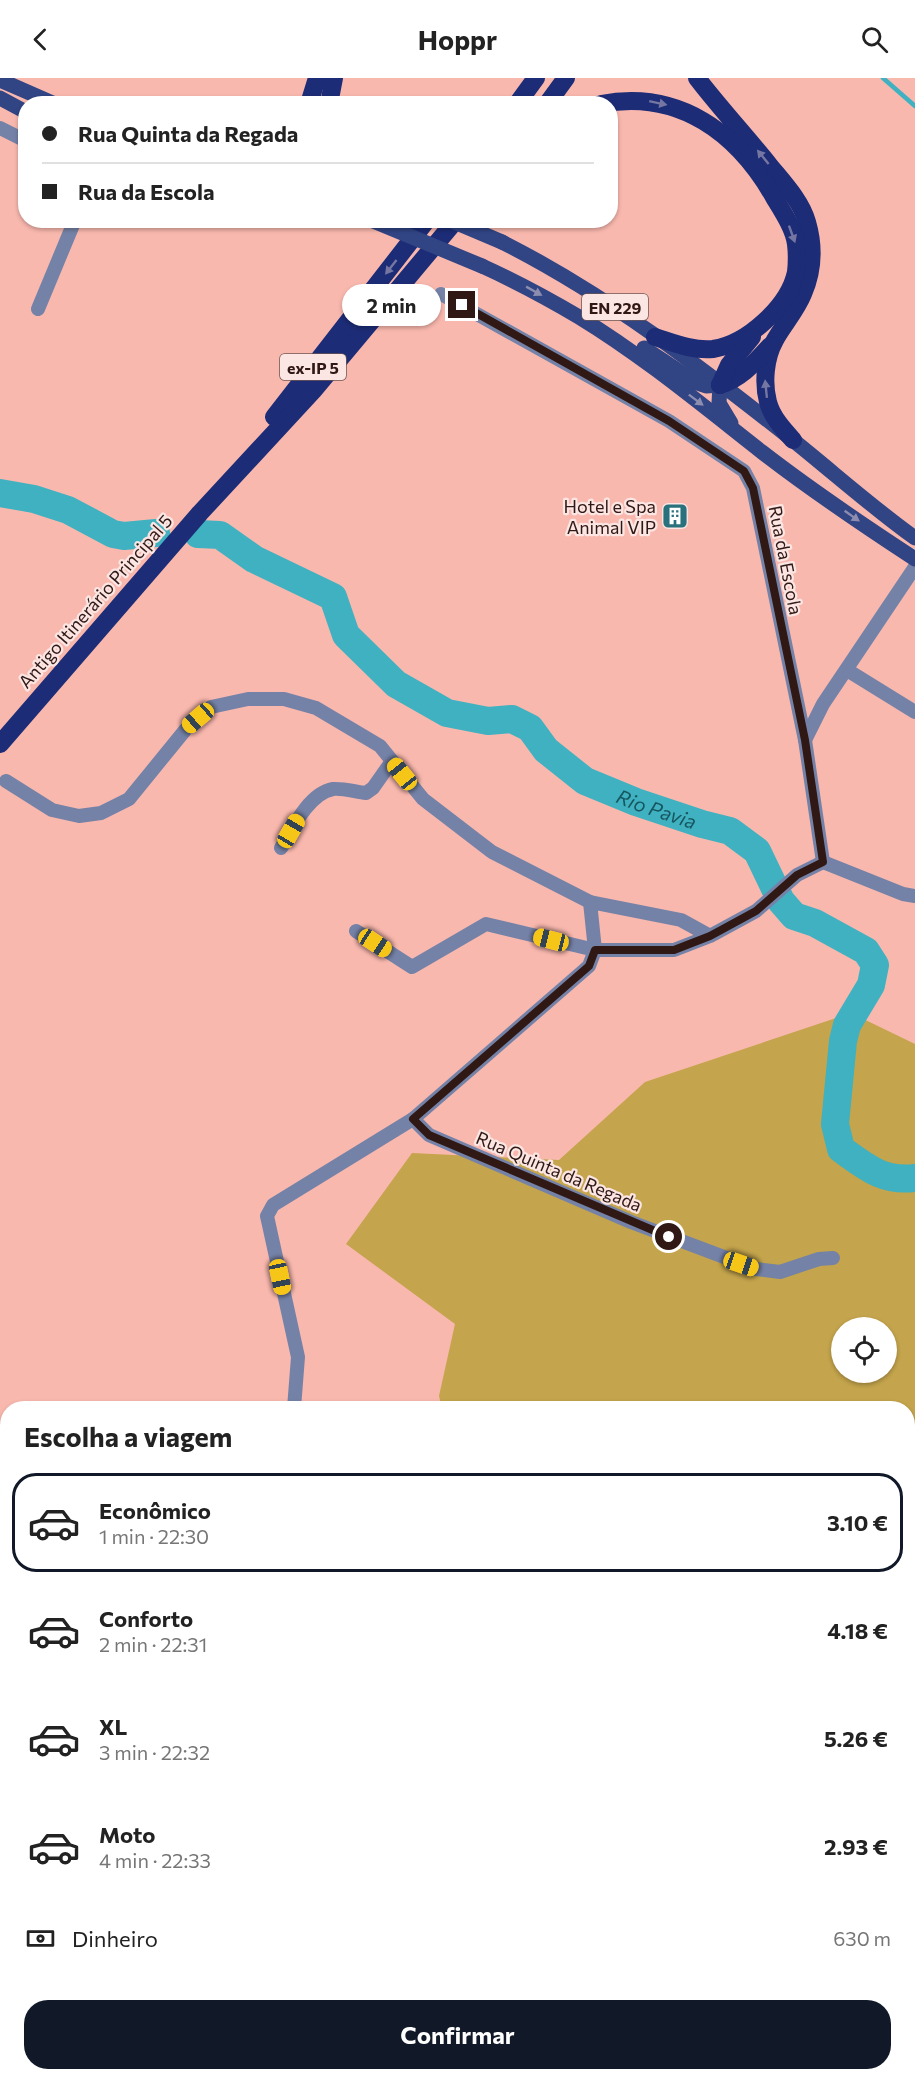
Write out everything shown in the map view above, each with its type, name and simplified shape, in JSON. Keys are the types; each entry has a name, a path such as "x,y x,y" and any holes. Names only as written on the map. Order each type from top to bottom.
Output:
{"highway":[{"path":"311,96 317,78"},
{"path":"523,96 536,78"},
{"path":"553,96 566,78"},
{"path":"697,78 789,189 807,220 811,241 809,278 795,311 775,340 746,371 735,379 720,385"},
{"path":"618,101 643,100 672,106 698,117 719,131 734,144 768,186 796,242 796,271 786,294 729,365 720,385"},
{"name":"Antigo Itinerário Principal 5","path":"200,513 421,228"},
{"name":"Antigo Itinerário Principal 5","path":"0,744 200,513 313,391 449,228"},
{"path":"655,337 693,348 711,349 734,342 760,326"},
{"path":"775,340 766,372 766,392 772,413 793,440"}],"main road":[{"path":"0,80 37,96"},
{"path":"0,98 18,108"},
{"name":"EN 229","path":"390,228 519,283 604,333 641,358 812,488 915,559"},
{"name":"EN 229","path":"469,228 502,242 586,288 793,440 914,538"},
{"path":"604,333 632,340 697,383 706,386 720,385 720,403 737,432"}],"street":[{"path":"0,128 18,137"},
{"path":"38,309 72,228"},
{"name":"Rua da Escola","path":"441,294 669,421 744,471 753,488 805,740 823,862"},
{"path":"891,543 904,561 905,568 898,590"},
{"path":"805,740 823,704 915,567"},
{"path":"898,590 915,581"},
{"path":"847,670 915,712"},
{"path":"6,781 52,810 79,816 101,813 129,799 186,729 211,707 248,699 284,699 316,708 380,746 423,799 492,852 590,902 681,920 710,936"},
{"path":"281,848 301,813 320,794 333,789 366,793 373,788 392,761"},
{"path":"356,931 412,967 486,924 595,950 674,950 710,936 756,911 797,875 823,862 903,894 915,896"},
{"path":"295,1401 298,1357 267,1216 273,1205 413,1119 589,966 595,950 590,902"},
{"name":"Rua Quinta da Regada","path":"413,1119 429,1135 631,1222 756,1269 780,1272 819,1259 833,1258"}],"shaded area":[{"path":"851,1013 915,1044 915,1401 440,1401 439,1396 455,1324 346,1244 412,1153 559,1160 645,1082"}],"waterway":[{"path":"883,78 915,106"},
{"path":"0,493 34,499 68,510 113,534 124,536 156,533"},
{"name":"Rio Pavia","path":"198,534 220,535 254,559 333,597 346,635 396,684 447,713 488,721 512,719 530,728 546,750 585,781 636,802 730,831 757,851 781,901 794,916 815,923 866,951 875,965 871,985 847,1025 843,1041 835,1124 841,1149 859,1162 875,1172 893,1178 915,1178"}],"place":[{"name":"Hotel e Spa Animal VIP","path":"675,516"}],"route":[{"path":"462,305 669,421 744,471 753,488 805,740 823,862 797,875 756,911 710,936 674,950 595,950 589,966 413,1119 429,1135 669,1237"}]}
